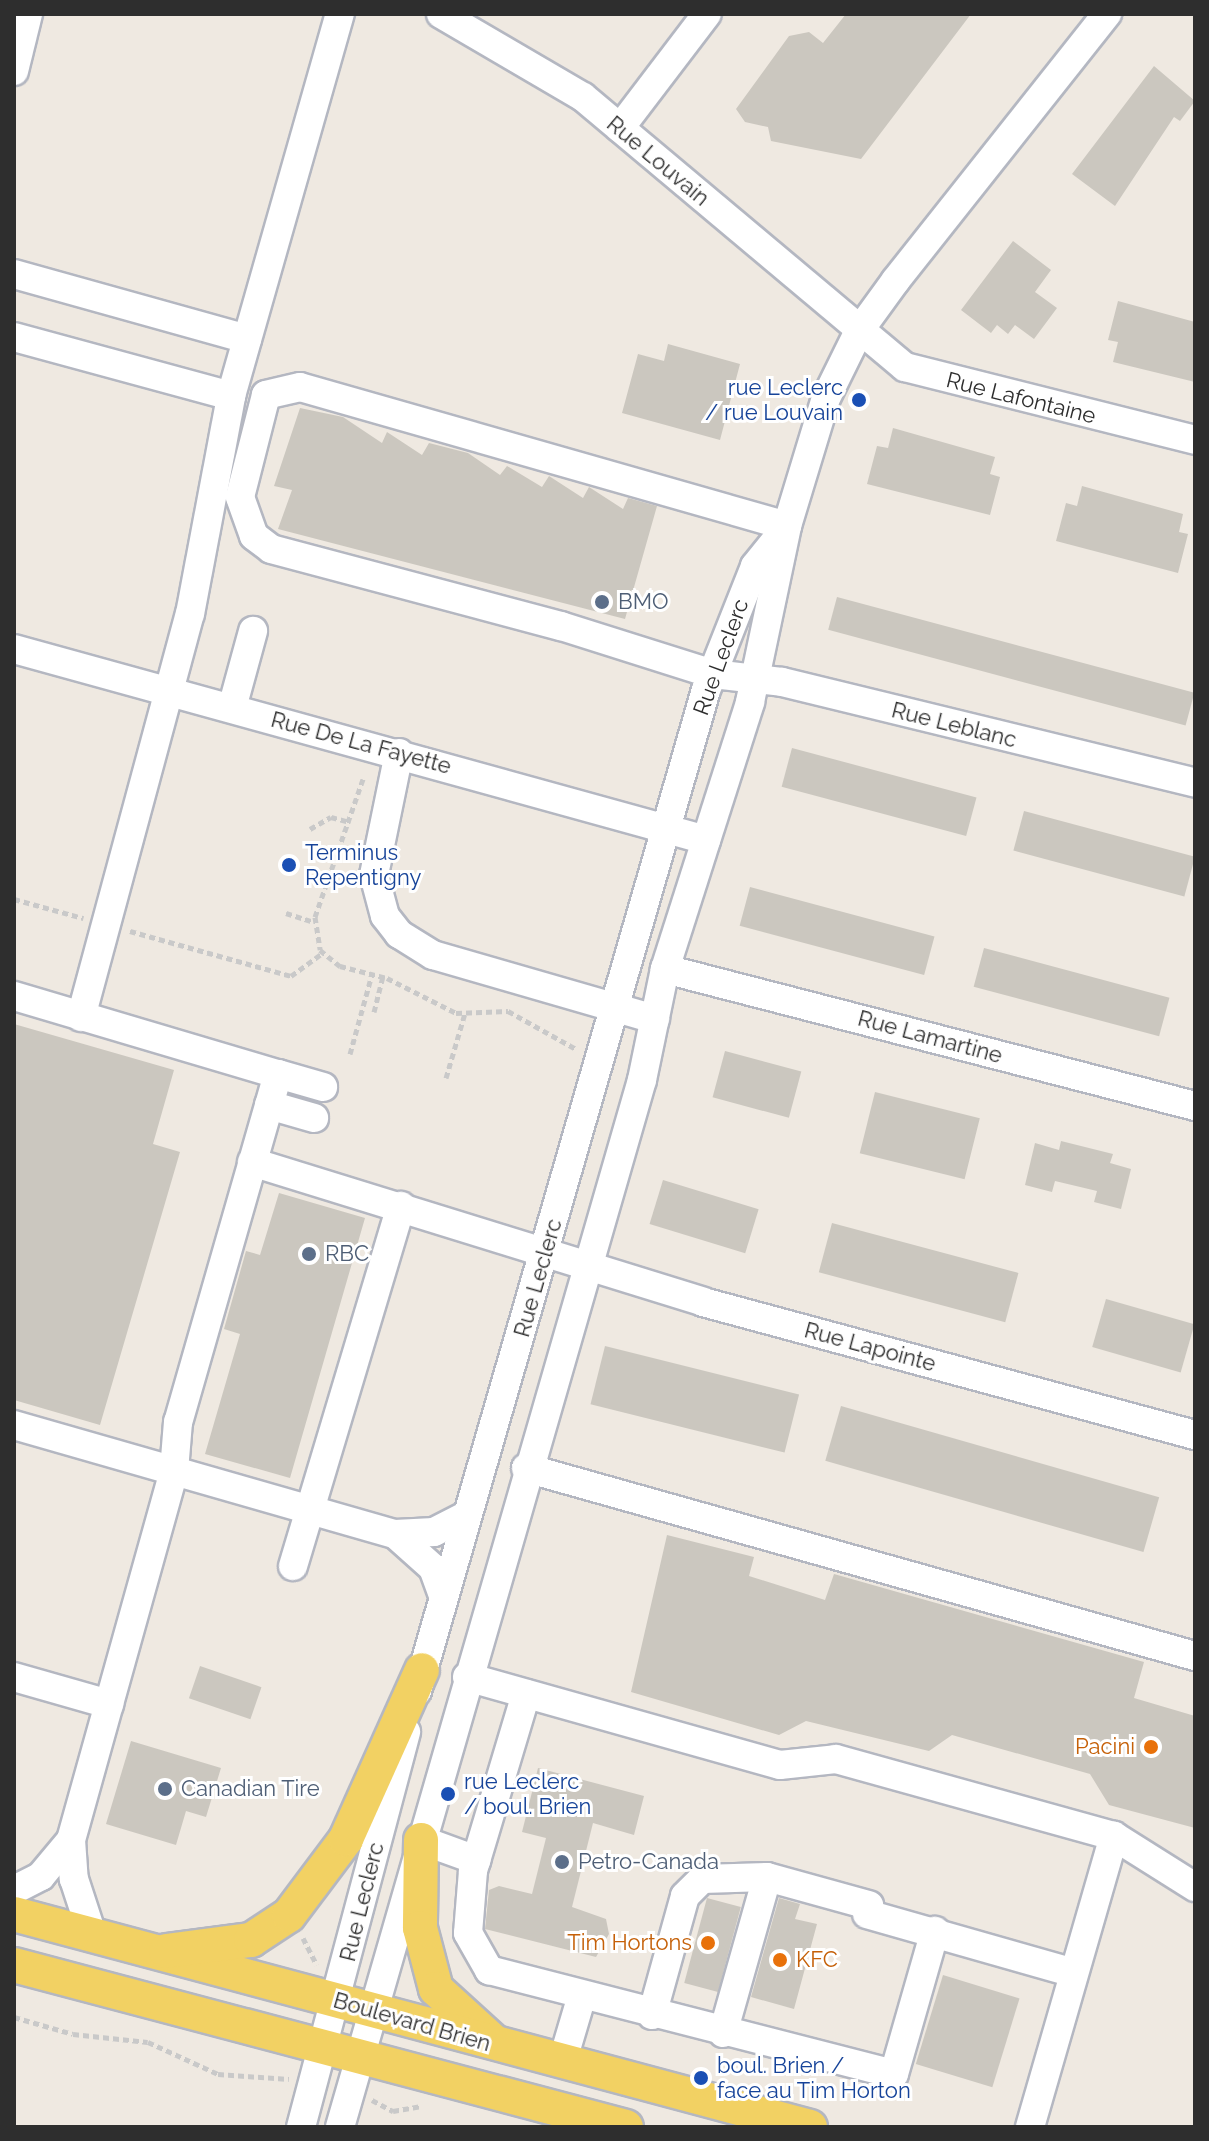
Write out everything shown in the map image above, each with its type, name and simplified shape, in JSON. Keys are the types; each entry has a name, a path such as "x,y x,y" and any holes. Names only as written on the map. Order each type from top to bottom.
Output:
{"main road":[{"path":"145,1954 251,1940 289,1915 346,1839 422,1670"},
{"path":"421,1840 420,1928 436,1989 499,2047"},
{"name":"Boulevard Brien","path":"14,1914 145,1954 374,2009 499,2047 810,2127"},
{"name":"Boulevard Brien","path":"14,1965 361,2053 626,2127"}],"street":[{"path":"14,71 28,14"},
{"path":"81,1017 171,691 231,396 340,14"},
{"name":"Rue Louvain","path":"443,14 583,97 859,331"},
{"path":"620,128 707,14"},
{"name":"Rue Leclerc","path":"340,2127 526,1468 587,1265 655,1019 665,969 755,678 787,526 826,398 859,331 1107,14"},
{"path":"14,274 247,339"},
{"name":"Rue Lafontaine","path":"859,331 894,361 920,373 1195,440"},
{"path":"14,337 231,396"},
{"name":"Rue Leblanc","path":"787,526 300,387 266,395 240,497 254,536 271,549 547,622 713,674 755,678 1195,783"},
{"name":"Rue Leclerc","path":"301,2127 464,1517 547,1252 664,828 713,674 755,566 787,526"},
{"path":"232,708 253,631"},
{"name":"Rue De La Fayette","path":"14,649 706,840"},
{"path":"399,753 374,875 385,916 399,934 433,955 655,1019"},
{"name":"Rue Lamartine","path":"665,969 1195,1106"},
{"path":"14,996 323,1087"},
{"path":"93,1937 74,1879 71,1840 174,1471 178,1422 278,1074"},
{"path":"269,1105 314,1118"},
{"name":"Rue Lapointe","path":"252,1162 587,1265 1195,1435"},
{"path":"293,1566 401,1206"},
{"path":"14,1425 395,1534 434,1532 464,1517"},
{"path":"526,1468 1195,1656"},
{"path":"395,1534 433,1568 443,1596"},
{"path":"14,1677 109,1704"},
{"path":"467,1677 780,1765 836,1759 1114,1836 1195,1887"},
{"path":"526,1694 476,1860 468,1933 489,1970 581,1999 894,2074 935,1931"},
{"path":"1030,2127 1114,1836"},
{"path":"14,1890 41,1876 71,1840"},
{"path":"421,1840 476,1860"},
{"path":"652,2015 685,1896 702,1879 767,1877 1074,1973"},
{"path":"723,2033 767,1877"},
{"path":"562,2063 581,1999"}],"path":[{"path":"310,829 331,817 350,822"},
{"path":"14,899 92,921"},
{"path":"286,913 314,922"},
{"path":"121,929 291,976 323,953"},
{"path":"350,1054 372,974"},
{"path":"374,1012 383,977"},
{"path":"446,1078 465,1013"},
{"path":"301,1934 317,1966 311,1975"},
{"path":"14,2017 73,2034 148,2042 218,2074 277,2076"}],"building":[{"path":"846,14 971,14 861,159 771,141 768,127 745,122 736,109 789,36 809,32 823,43"},
{"path":"1154,66 1195,101 1180,121 1174,117 1115,206 1072,174"},
{"path":"1013,241 1051,270 1035,292 1057,308 1034,339 1015,325 1008,334 997,325 991,333 961,310"},
{"path":"1118,301 1195,322 1195,382 1113,362 1118,342 1108,340"},
{"path":"668,344 740,364 720,440 622,413 638,354 664,361"},
{"path":"300,408 343,417 382,443 387,432 422,455 429,443 468,453 500,475 507,466 542,487 549,476 583,498 589,487 623,509 628,498 657,506 625,619 278,529 292,490 274,486"},
{"path":"893,428 995,457 990,474 1000,477 990,515 867,484 877,446 888,448"},
{"path":"1082,486 1183,514 1179,532 1188,534 1178,573 1056,541 1066,503 1077,506"},
{"path":"837,597 1194,693 1186,726 828,630"},
{"path":"792,748 976,797 966,836 782,787"},
{"path":"1024,811 1195,857 1184,896 1013,851"},
{"path":"750,887 934,936 924,975 740,926"},
{"path":"984,948 1169,998 1159,1036 974,987"},
{"path":"14,1024 174,1070 153,1144 180,1152 100,1425 14,1400"},
{"path":"725,1051 801,1071 789,1118 713,1097"},
{"path":"875,1092 980,1118 965,1179 860,1153"},
{"path":"1061,1141 1113,1154 1110,1163 1131,1169 1121,1209 1094,1202 1097,1191 1055,1181 1052,1192 1025,1185 1035,1143 1059,1150"},
{"path":"663,1180 759,1209 745,1253 650,1224"},
{"path":"279,1193 365,1218 290,1478 205,1454 240,1334 224,1329 246,1251 260,1255"},
{"path":"832,1223 1018,1273 1005,1322 819,1272"},
{"path":"1106,1299 1194,1324 1181,1372 1092,1347"},
{"path":"605,1346 799,1394 785,1453 590,1404"},
{"path":"841,1406 1159,1497 1143,1552 825,1461"},
{"path":"667,1535 754,1557 749,1576 825,1600 834,1574 1144,1662 1134,1698 1195,1716 1195,1828 1109,1805 1090,1774 952,1735 929,1751 806,1721 779,1735 631,1692"},
{"path":"200,1666 261,1687 250,1719 189,1698"},
{"name":"Canadian Tire","path":"131,1741 221,1768 206,1817 186,1811 176,1845 106,1824"},
{"name":"Petro-Canada","path":"538,1768 644,1796 634,1835 593,1823 572,1907 606,1919 609,1934 596,1957 485,1929 489,1890 499,1886 532,1894 546,1838 522,1832"},
{"name":"Tim Hortons","path":"707,1898 741,1907 718,1992 684,1983"},
{"name":"KFC","path":"779,1898 800,1904 795,1919 817,1924 794,2009 751,1997"},
{"path":"943,1975 1020,1998 992,2087 916,2064"}],"place":[{"name":"rue Leclerc / rue Louvain","path":"859,400"},
{"name":"BMO","path":"602,602"},
{"name":"Terminus Repentigny","path":"289,865"},
{"name":"RBC","path":"309,1254"},
{"name":"Pacini","path":"1151,1747"},
{"name":"Canadian Tire","path":"165,1789"},
{"name":"rue Leclerc / boul. Brien","path":"448,1794"},
{"name":"Petro-Canada","path":"562,1862"},
{"name":"Tim Hortons","path":"708,1943"},
{"name":"KFC","path":"780,1960"},
{"name":"boul. Brien / face au Tim Horton","path":"701,2078"}]}
